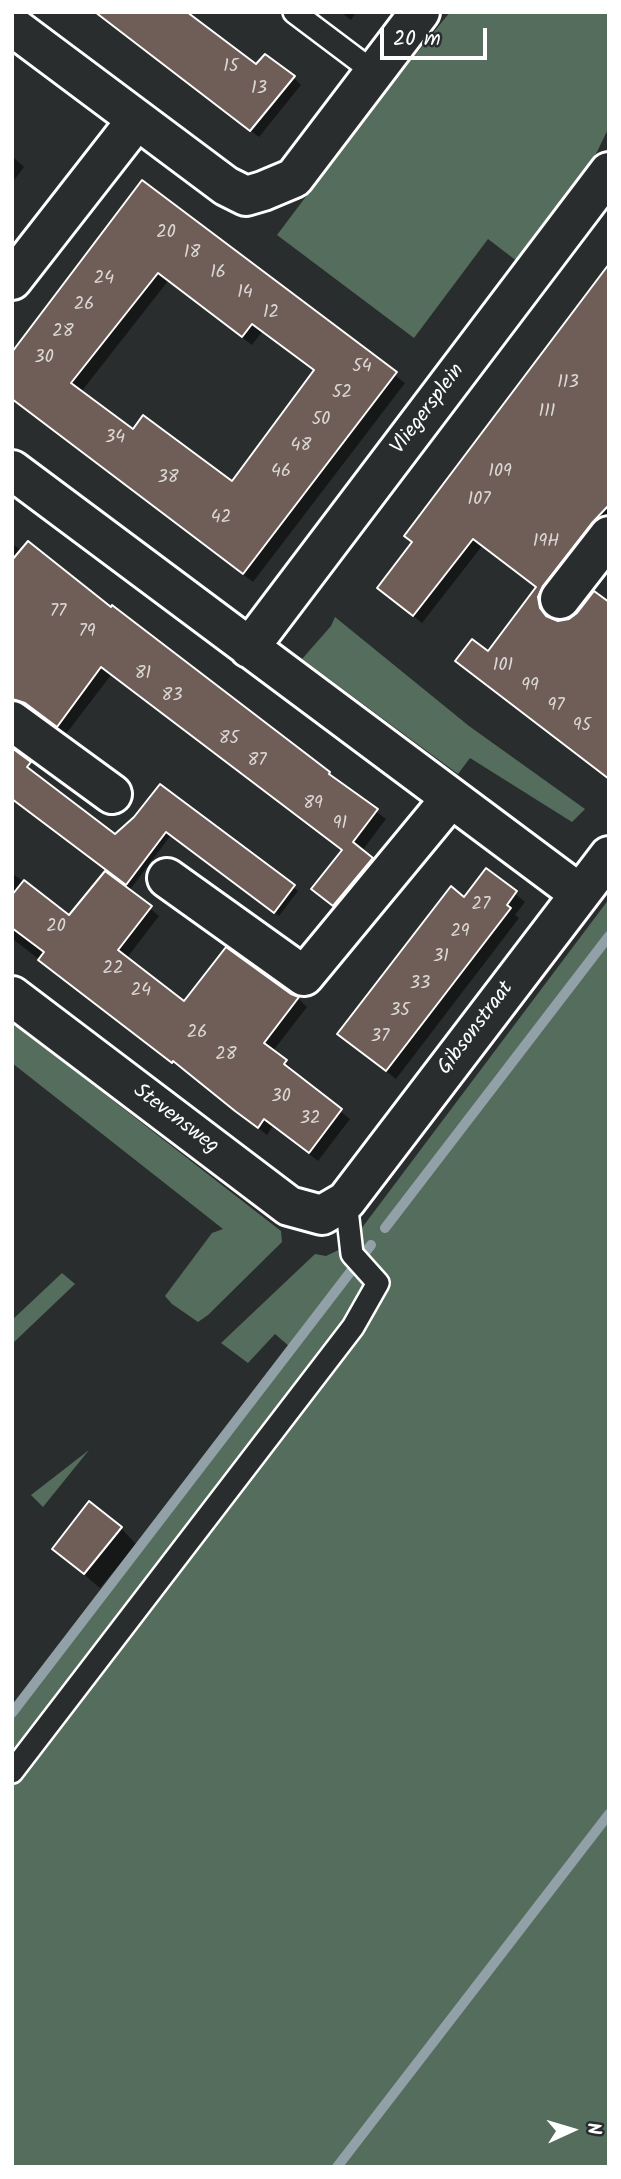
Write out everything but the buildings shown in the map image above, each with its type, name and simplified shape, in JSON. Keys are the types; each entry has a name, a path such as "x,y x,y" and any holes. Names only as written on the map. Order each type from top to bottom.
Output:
{"street":[{"path":"12,26 136,121 226,186 246,196 294,178 420,12"},
{"path":"12,280 136,121"},
{"name":"Vliegersplein","path":"249,648 609,172"},
{"path":"12,470 580,894"},
{"path":"560,599 609,536"},
{"path":"12,721 112,794"},
{"path":"167,878 304,976 451,798"},
{"name":"Gibsonstraat","path":"346,1201 609,856"},
{"name":"Stevensweg","path":"12,996 289,1206 322,1215 346,1201"}],"lane":[{"path":"294,12 374,73"},
{"path":"12,1772 354,1327 379,1283 352,1254 346,1201"}],"green space":[{"path":"450,12 609,12 609,127 580,187 522,265 488,239 414,338 277,235 371,110"},
{"path":"335,617 469,726 585,809 572,822 470,758 458,774 302,659 331,626"},
{"path":"609,899 609,2167 12,2167 12,1714 290,1347 275,1334 248,1363 221,1343 315,1254 326,1256 349,1245"},
{"path":"12,1022 281,1231 282,1242 198,1322 165,1296 212,1233 223,1229 12,1063"},
{"path":"62,1273 75,1284 12,1344 12,1320"},
{"path":"89,1450 43,1507 31,1495"}],"waterway":[{"path":"385,1228 609,936"},
{"path":"12,1713 371,1245"},
{"path":"337,2167 609,1814"}]}
